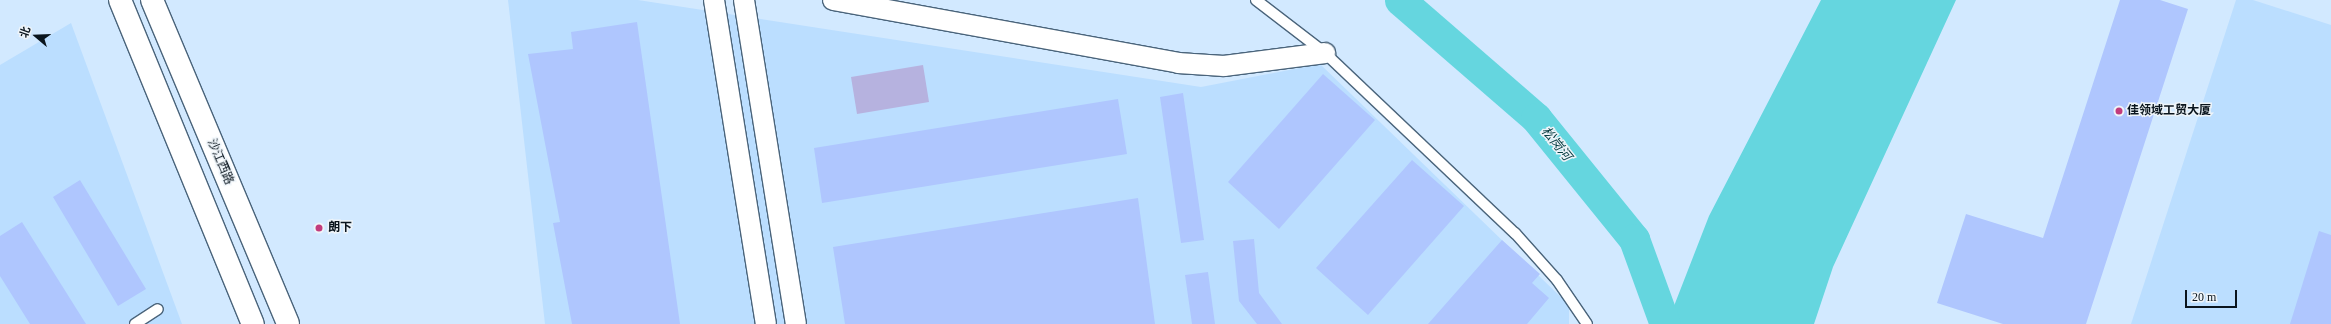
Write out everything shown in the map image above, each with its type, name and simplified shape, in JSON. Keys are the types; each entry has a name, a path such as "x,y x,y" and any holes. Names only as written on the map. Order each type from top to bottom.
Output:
{"street":[{"path":"120,0 253,324"},
{"name":"沙江西路","path":"152,0 288,324"},
{"path":"714,0 766,324"},
{"path":"744,0 796,324"},
{"path":"833,0 1178,63 1224,66 1324,53"}],"lane":[{"path":"1256,0 1324,53 1515,233 1557,280 1587,324"},
{"path":"135,324 158,310"}],"shaded area":[{"path":"508,0 638,0 1201,87 1320,64 1569,305 1569,324 545,324"},
{"path":"1821,0 1956,0 1833,267 1814,324 1667,324 1709,216"},
{"path":"2236,0 2253,0 2331,25 2331,324 2131,324"},
{"path":"71,23 182,324 0,324 0,65"},
{"path":"923,65 929,102 857,114 851,77"}],"building":[{"name":"佳领域工贸大厦","path":"2120,0 2160,0 2188,9 2086,324 2003,324 1937,303 1966,214 2043,238"},
{"path":"637,22 680,324 572,324 553,223 560,222 528,54 573,49 571,32"},
{"path":"1323,74 1375,120 1279,229 1228,182"},
{"path":"1183,93 1204,240 1181,243 1160,97"},
{"path":"1118,99 1127,154 822,203 814,148"},
{"path":"1412,160 1464,206 1368,315 1316,268"},
{"path":"80,180 146,289 118,306 53,197"},
{"path":"1138,198 1155,324 845,324 833,247"},
{"path":"22,222 86,324 30,324 0,276 0,236"},
{"path":"2319,231 2331,235 2331,324 2290,324"},
{"path":"1254,239 1259,293 1282,324 1257,324 1239,301 1233,241"},
{"path":"1502,240 1540,274 1532,283 1549,298 1527,324 1428,324"},
{"path":"1208,272 1215,324 1192,324 1185,275"}],"waterway":[{"name":"松岗河","path":"1400,0 1536,118 1634,239 1665,324"}],"place":[{"name":"佳领域工贸大厦","path":"2119,111"},
{"name":"朗下","path":"319,228"}]}
